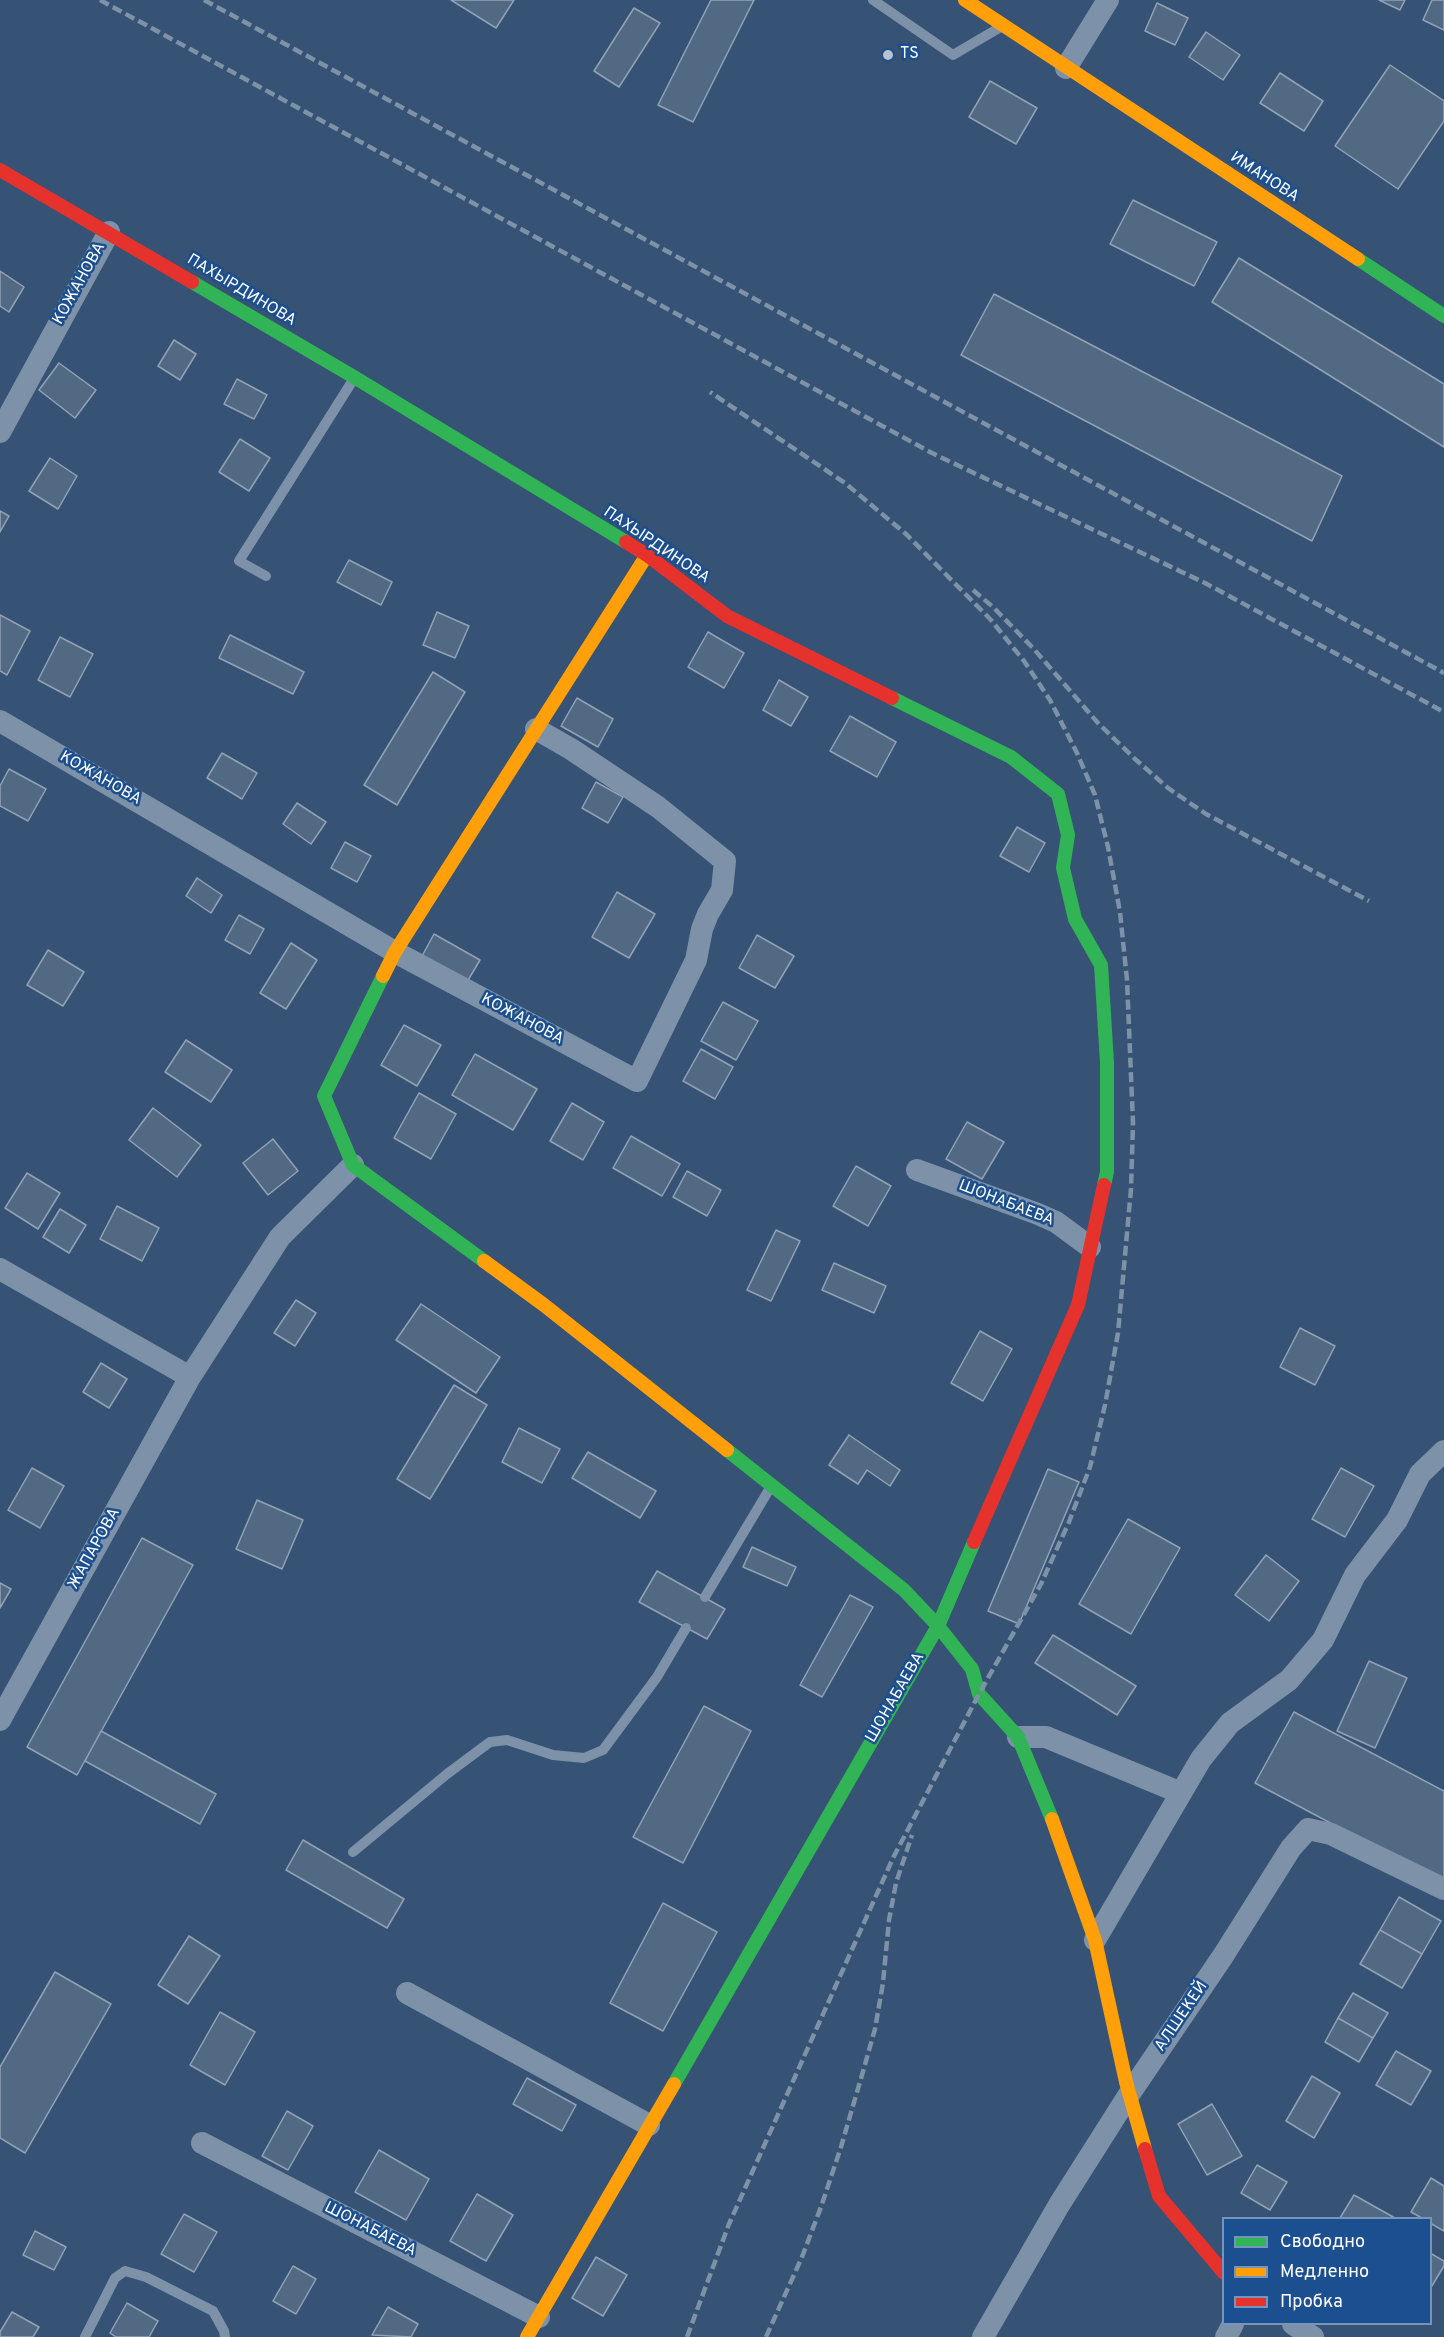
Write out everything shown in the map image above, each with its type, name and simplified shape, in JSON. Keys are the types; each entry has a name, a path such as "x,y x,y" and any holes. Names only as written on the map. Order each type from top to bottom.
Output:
{"street":[{"name":"ИМАНОВА","path":"964,0 1444,316"},
{"path":"1066,68 1108,0"},
{"name":"ПАХЫРДИНОВА","path":"0,170 354,377 647,555 727,616 1011,757 1058,794 1068,835 1063,868 1075,919 1101,965 1107,1064"},
{"name":"КОЖАНОВА","path":"0,432 109,232"},
{"path":"647,555 395,952 324,1096 353,1165 544,1305 904,1590 938,1626 972,1669 979,1694 1018,1737 1053,1821 1095,1940 1130,2093 1159,2196 1222,2271"},
{"name":"КОЖАНОВА","path":"0,721 395,952 637,1082 696,960 702,929 722,890 725,861 658,807 571,748 536,729"},
{"name":"ШОНАБАЕВА","path":"527,2337 938,1626 1078,1305 1107,1172 1107,1064"},
{"name":"ЖАПАРОВА","path":"0,1720 190,1377 280,1237 353,1165"},
{"name":"ШОНАБАЕВА","path":"917,1170 1056,1222 1090,1247"},
{"path":"0,1269 190,1377"},
{"path":"1095,1940 1201,1760 1230,1723 1289,1680 1323,1640 1355,1575 1396,1520 1420,1474 1444,1451"},
{"path":"1018,1737 1046,1737 1181,1793"},
{"name":"АЛШЕКЕЙ","path":"983,2337 1059,2205 1130,2093 1223,1956 1291,1848 1308,1829 1331,1834 1444,1889"},
{"path":"407,1993 649,2125"},
{"name":"ШОНАБАЕВА","path":"202,2143 539,2317"},
{"path":"1295,2325 1313,2337"}],"lane":[{"path":"873,0 953,55 1002,25"},
{"path":"266,576 239,561 354,377"},
{"path":"705,1598 772,1486"},
{"path":"353,1852 489,1742 507,1740 553,1755 584,1758 603,1750 657,1677 686,1628"},
{"path":"85,2337 115,2278 125,2271 146,2277 213,2311 225,2337"}],"building":[{"path":"451,0 514,0 496,28"},
{"path":"711,0 754,0 693,122 658,105"},
{"path":"1379,0 1405,0 1400,10"},
{"path":"1432,0 1444,0 1444,30 1423,20"},
{"path":"1157,3 1188,18 1175,45 1145,31"},
{"path":"634,8 660,23 619,87 594,71"},
{"path":"1206,32 1240,55 1223,80 1189,57"},
{"path":"1390,65 1444,101 1444,121 1398,189 1335,146"},
{"path":"1280,73 1323,101 1304,131 1260,103"},
{"path":"990,81 1037,108 1016,144 969,117"},
{"path":"1133,200 1217,242 1194,286 1110,244"},
{"path":"1239,258 1444,384 1444,447 1212,302"},
{"path":"0,271 24,287 9,312 0,306"},
{"path":"994,294 1342,476 1312,541 961,355"},
{"path":"174,340 196,354 180,380 158,366"},
{"path":"59,363 96,390 75,418 39,390"},
{"path":"237,379 267,395 254,419 224,404"},
{"path":"240,439 270,458 249,491 219,472"},
{"path":"50,458 77,476 58,509 29,491"},
{"path":"0,511 9,516 0,532"},
{"path":"349,560 392,582 381,605 337,582"},
{"path":"437,612 469,626 455,658 423,645"},
{"path":"0,615 30,631 7,675 0,671"},
{"path":"708,632 744,653 724,688 688,667"},
{"path":"230,635 304,672 293,694 219,658"},
{"path":"60,637 93,654 70,697 38,680"},
{"path":"433,672 465,692 397,805 364,785"},
{"path":"779,680 808,697 791,726 763,710"},
{"path":"577,698 613,719 598,747 561,726"},
{"path":"850,716 896,742 877,777 830,751"},
{"path":"222,753 257,773 242,799 207,778"},
{"path":"9,769 46,789 28,821 0,806 0,786"},
{"path":"596,782 623,797 608,823 582,808"},
{"path":"297,803 326,822 311,844 283,824"},
{"path":"1017,827 1045,843 1029,872 1000,856"},
{"path":"345,842 371,856 357,882 331,868"},
{"path":"197,878 222,895 211,913 186,896"},
{"path":"617,892 655,914 629,958 592,937"},
{"path":"239,915 264,929 250,954 225,940"},
{"path":"434,934 480,960 467,982 422,956"},
{"path":"757,935 794,956 775,988 739,968"},
{"path":"291,943 317,960 286,1009 260,993"},
{"path":"48,950 84,972 63,1006 27,985"},
{"path":"723,1002 758,1021 736,1060 701,1041"},
{"path":"404,1025 441,1045 417,1086 381,1065"},
{"path":"186,1040 232,1070 211,1102 165,1072"},
{"path":"701,1049 733,1067 715,1099 683,1081"},
{"path":"475,1054 537,1089 513,1130 452,1095"},
{"path":"419,1093 456,1114 431,1159 394,1138"},
{"path":"572,1103 604,1122 583,1160 550,1141"},
{"path":"153,1108 201,1145 177,1177 129,1140"},
{"path":"967,1122 1004,1142 982,1179 946,1159"},
{"path":"631,1136 680,1164 662,1196 613,1168"},
{"path":"273,1139 298,1171 268,1195 243,1163"},
{"path":"856,1166 891,1186 868,1226 833,1206"},
{"path":"687,1171 721,1190 707,1216 673,1197"},
{"path":"27,1173 60,1193 38,1229 5,1208"},
{"path":"117,1206 159,1228 142,1261 100,1239"},
{"path":"60,1209 86,1225 69,1253 43,1237"},
{"path":"776,1230 800,1241 771,1301 747,1290"},
{"path":"834,1263 886,1286 874,1313 822,1290"},
{"path":"296,1300 316,1313 295,1346 274,1333"},
{"path":"421,1304 500,1357 476,1393 396,1340"},
{"path":"1300,1328 1335,1346 1315,1385 1280,1367"},
{"path":"980,1331 1012,1349 983,1401 951,1383"},
{"path":"101,1363 127,1379 109,1408 83,1392"},
{"path":"454,1385 487,1405 430,1499 397,1479"},
{"path":"519,1428 560,1449 542,1483 502,1462"},
{"path":"849,1435 900,1470 890,1486 867,1470 858,1484 829,1465"},
{"path":"588,1452 656,1491 640,1518 572,1478"},
{"path":"32,1468 64,1486 40,1528 8,1510"},
{"path":"1341,1468 1374,1486 1345,1537 1312,1519"},
{"path":"1048,1469 1079,1482 1019,1624 988,1611"},
{"path":"257,1500 303,1520 282,1569 236,1549"},
{"path":"1128,1519 1180,1548 1131,1634 1079,1604"},
{"path":"142,1538 193,1565 77,1775 27,1747"},
{"path":"752,1547 796,1567 787,1586 743,1567"},
{"path":"1266,1555 1299,1581 1269,1621 1235,1595"},
{"path":"657,1571 725,1609 707,1639 639,1602"},
{"path":"0,1583 11,1589 0,1608"},
{"path":"850,1595 873,1607 822,1697 800,1685"},
{"path":"1053,1635 1136,1686 1117,1715 1035,1663"},
{"path":"1369,1661 1407,1678 1375,1748 1337,1731"},
{"path":"704,1706 751,1731 683,1863 633,1837"},
{"path":"1294,1712 1444,1791 1444,1883 1255,1783"},
{"path":"101,1731 216,1794 200,1824 85,1761"},
{"path":"303,1840 404,1899 387,1928 286,1870"},
{"path":"1399,1897 1441,1921 1422,1954 1380,1930"},
{"path":"663,1903 717,1932 663,2031 610,2003"},
{"path":"1380,1930 1422,1954 1402,1988 1360,1964"},
{"path":"189,1936 220,1956 188,2004 158,1985"},
{"path":"55,1972 111,2004 25,2153 0,2138 0,2067"},
{"path":"1353,1993 1388,2013 1373,2038 1338,2018"},
{"path":"220,2012 255,2032 225,2085 190,2065"},
{"path":"1338,2018 1373,2038 1359,2062 1325,2042"},
{"path":"1396,2051 1431,2071 1411,2105 1376,2085"},
{"path":"1312,2076 1340,2093 1314,2138 1286,2121"},
{"path":"527,2078 576,2105 562,2131 513,2104"},
{"path":"1212,2104 1242,2156 1207,2175 1178,2124"},
{"path":"287,2111 313,2126 288,2170 262,2156"},
{"path":"379,2150 429,2179 406,2220 355,2192"},
{"path":"1257,2165 1287,2182 1270,2210 1241,2193"},
{"path":"1431,2178 1444,2186 1444,2231 1432,2224 1432,2217 1420,2217 1411,2212"},
{"path":"477,2194 513,2215 486,2261 450,2241"},
{"path":"1354,2195 1393,2217 1341,2217"},
{"path":"184,2214 217,2232 194,2272 161,2254"},
{"path":"35,2231 66,2247 54,2270 23,2255"},
{"path":"1432,2254 1444,2261 1444,2266 1432,2286"},
{"path":"596,2257 627,2275 603,2316 572,2298"},
{"path":"293,2266 316,2279 296,2314 273,2301"},
{"path":"127,2303 158,2321 149,2337 116,2337 110,2333"},
{"path":"388,2307 418,2324 411,2337 372,2335"},
{"path":"12,2312 39,2327 33,2337 0,2337 0,2332"}],"railway":[{"path":"100,0 932,453 1205,583 1444,712"},
{"path":"204,0 1444,673"},
{"path":"687,2337 729,2224 893,1858 979,1694 1041,1584 1069,1522 1090,1467 1105,1405 1118,1333 1131,1189 1133,1123 1127,980 1120,912 1108,847 1095,795 1050,700 1024,661 991,620 906,534 845,483 710,392"},
{"path":"973,590 1033,648 1098,723 1168,788 1206,814 1369,901"},
{"path":"766,2337 802,2257 821,2207 864,2068 875,2029 883,1983 889,1920 896,1883 912,1835"}],"traffic: fast":[{"path":"1358,259 1444,316"},
{"path":"192,282 626,542"},
{"path":"892,698 1011,757 1058,794 1068,835 1063,868 1075,919 1101,965 1107,1063 1107,1172 1104,1185"},
{"path":"383,976 324,1096 353,1165 484,1261"},
{"path":"727,1450 904,1590 938,1626 972,1669 979,1694 1018,1737 1052,1819"},
{"path":"674,2084 938,1626 974,1542"}],"traffic: slow":[{"path":"965,0 1358,259"},
{"path":"383,976 395,952 647,555"},
{"path":"484,1261 544,1305 727,1450"},
{"path":"1052,1819 1095,1940 1126,2082 1145,2149"},
{"path":"527,2337 674,2084"}],"traffic: jam":[{"path":"0,170 192,282"},
{"path":"626,542 647,555 727,616 892,698"},
{"path":"974,1542 1078,1305 1104,1185"},
{"path":"1145,2149 1159,2196 1222,2271"}],"place":[{"name":"TS","path":"888,55"}]}
